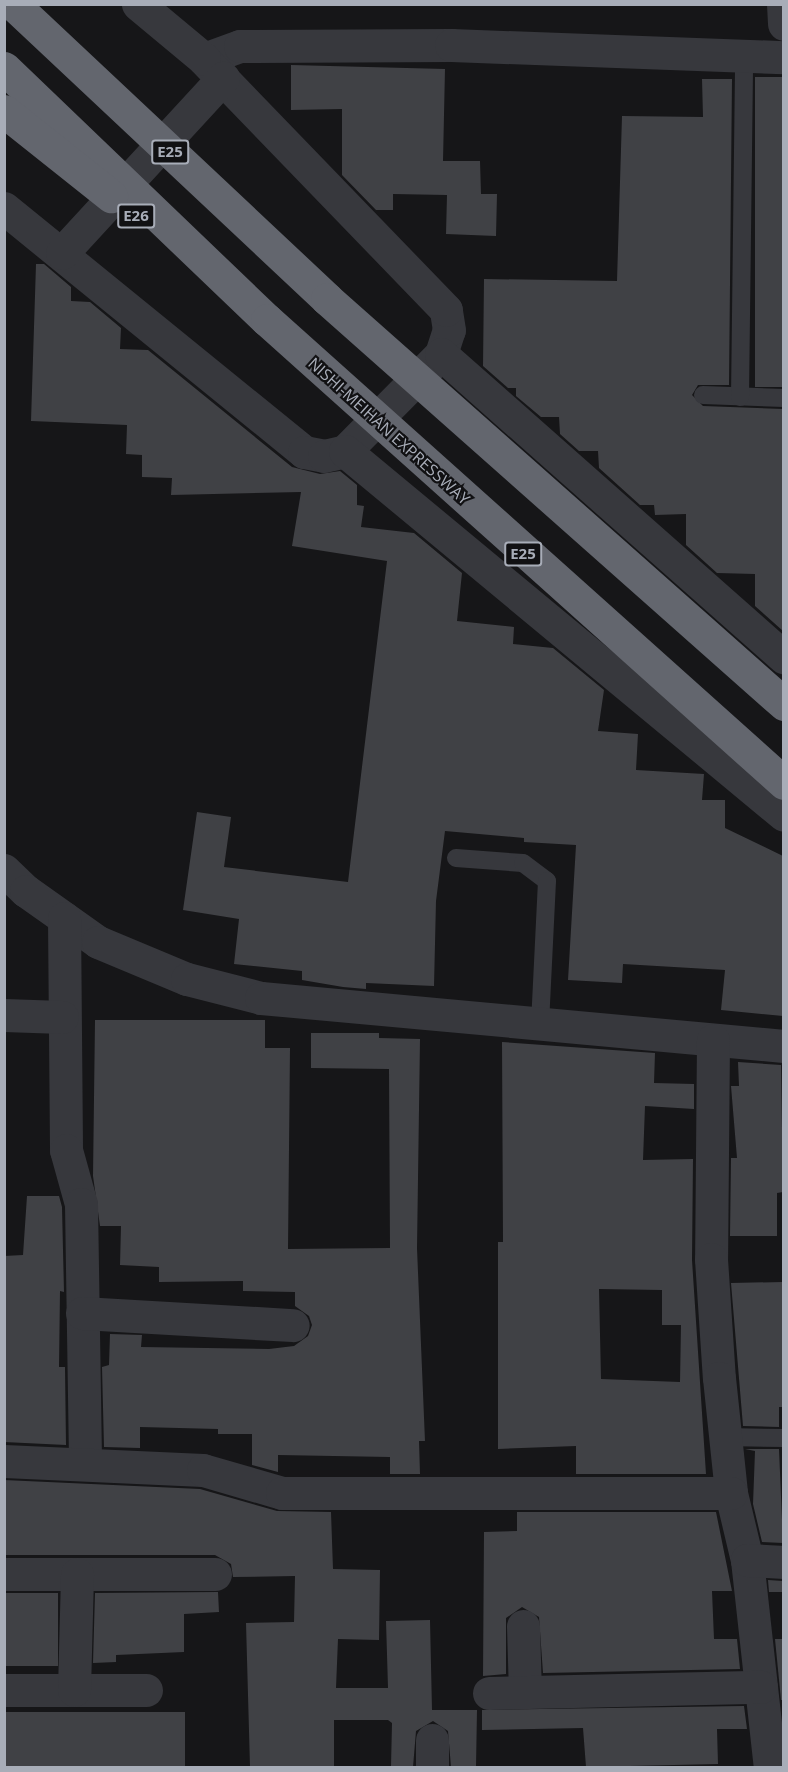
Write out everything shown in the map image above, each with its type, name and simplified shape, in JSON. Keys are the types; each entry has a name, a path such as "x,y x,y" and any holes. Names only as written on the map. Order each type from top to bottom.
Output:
{"highway":[{"name":"E25","path":"13,4 327,299 783,704"},
{"name":"E25","path":"44,4 327,299"},
{"name":"NISHI-MEIHAN EXPRESSWAY","path":"4,68 267,320 783,783"},
{"name":"E26","path":"4,111 267,320"}],"street":[{"path":"4,208 304,452 324,456 345,451 441,354 449,330 446,310 214,69 138,4"},
{"path":"783,4 783,24"},
{"path":"62,253 214,69 240,46 451,45 783,57"},
{"path":"441,354 783,657"},
{"path":"345,451 783,815"},
{"path":"4,870 98,942 177,975 261,998 783,1046"},
{"path":"64,918 62,1017 66,1150 81,1204 85,1462"},
{"path":"4,1015 62,1017"},
{"path":"713,1040 711,1259 725,1437 731,1493 747,1560 761,1687 774,1757"},
{"path":"82,1313 293,1325"},
{"path":"4,1461 85,1462 203,1470 282,1493 731,1493"},
{"path":"747,1560 783,1562"},
{"path":"4,1574 214,1574"},
{"path":"74,1690 77,1574"},
{"path":"523,1626 525,1692"},
{"path":"489,1693 761,1687"},
{"path":"4,1689 146,1690"}],"lane":[{"path":"740,397 744,55"},
{"path":"703,395 783,398"},
{"path":"456,858 524,863 547,881 540,1024"},
{"path":"725,1437 783,1438"}],"building":[{"path":"291,65 445,69 443,161 480,161 481,194 497,194 496,236 446,234 447,195 393,194 393,210 376,210 342,175 342,109 291,110"},
{"path":"755,77 783,77 783,387 755,387"},
{"path":"702,79 732,79 729,385 698,385 692,395 703,406 783,409 783,631 755,606 755,574 717,573 686,545 686,514 655,515 654,505 640,505 599,468 598,451 579,451 560,434 559,417 541,417 516,396 516,388 508,388 483,366 484,279 617,281 622,116 703,117"},
{"path":"36,264 44,264 71,287 71,301 90,302 121,328 120,349 148,350 292,467 320,474 340,471 357,485 357,505 364,506 361,527 414,533 462,573 457,621 514,627 513,644 553,648 604,690 598,731 638,734 636,770 704,774 702,800 725,800 725,828 783,856 783,1016 721,1010 725,970 623,964 622,983 568,980 576,845 524,842 524,838 445,831 436,901 434,986 366,983 366,989 343,987 302,980 302,971 234,964 239,919 183,910 197,812 231,817 224,867 348,882 387,561 292,546 301,492 171,495 172,478 142,477 142,455 126,454 127,425 31,421"},
{"path":"95,1020 265,1020 265,1048 290,1048 288,1249 390,1248 389,1069 311,1068 311,1033 379,1033 379,1038 420,1039 417,1248 425,1441 419,1441 420,1474 390,1474 390,1457 278,1455 278,1472 252,1465 252,1434 218,1434 218,1429 140,1427 140,1448 104,1447 102,1367 109,1365 110,1334 142,1335 141,1347 269,1349 294,1346 308,1336 312,1325 309,1316 295,1306 295,1292 243,1291 243,1281 159,1282 159,1267 120,1265 121,1226 100,1226 93,1176"},
{"path":"502,1042 655,1053 654,1083 694,1084 694,1109 645,1106 643,1160 693,1159 692,1260 706,1474 576,1474 576,1446 498,1449 498,1242 503,1242","holes":["599,1289 662,1290 662,1325 681,1325 680,1382 601,1379"]},
{"path":"738,1062 781,1065 783,1192 777,1193 777,1236 730,1236 731,1158 737,1158 731,1086 739,1086"},
{"path":"27,1196 59,1196 62,1207 64,1292 60,1291 59,1367 65,1367 66,1445 4,1442 4,1256 23,1255"},
{"path":"783,1282 783,1407 779,1407 779,1427 743,1426 731,1283"},
{"path":"745,1449 779,1449 783,1543 762,1542 753,1504 755,1451"},
{"path":"4,1480 200,1489 277,1511 331,1512 333,1569 380,1570 379,1640 338,1639 336,1688 388,1688 386,1621 430,1620 432,1710 477,1710 476,1767 451,1767 448,1731 433,1721 416,1731 413,1767 391,1766 392,1723 388,1720 334,1720 334,1767 250,1767 246,1623 294,1622 295,1576 233,1577 231,1564 215,1555 4,1555"},
{"path":"517,1512 716,1512 732,1591 712,1591 714,1639 737,1639 740,1669 543,1673 539,1617 522,1607 506,1618 506,1674 483,1676 484,1532 517,1531"},
{"path":"768,1580 783,1581 783,1592 769,1592"},
{"path":"218,1592 219,1612 184,1614 184,1652 116,1655 116,1662 93,1663 95,1593"},
{"path":"4,1593 58,1593 58,1666 4,1666"},
{"path":"775,1639 783,1639 783,1700 781,1700"},
{"path":"744,1706 747,1729 717,1729 718,1764 586,1767 583,1728 482,1730 482,1710"},
{"path":"4,1712 185,1712 185,1767 4,1767"}]}
